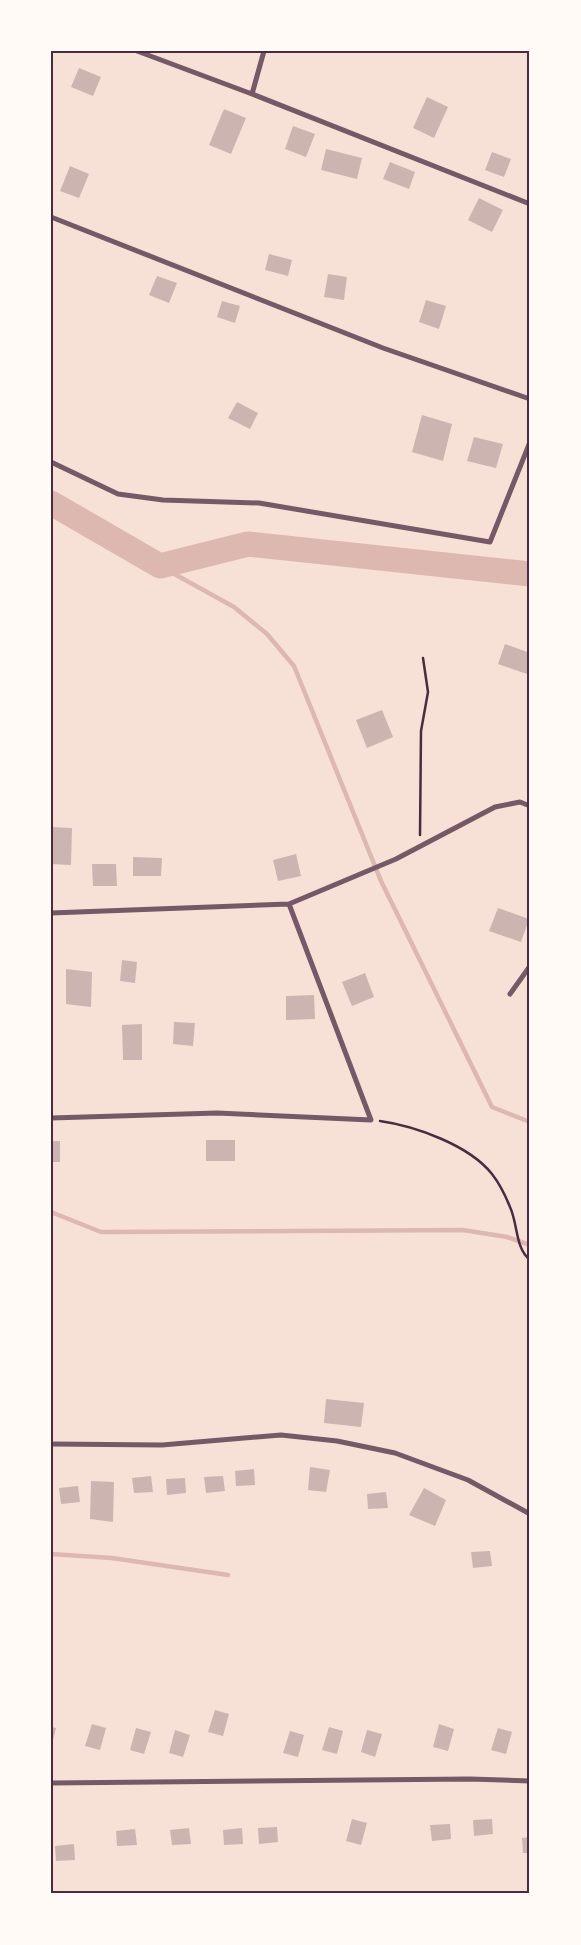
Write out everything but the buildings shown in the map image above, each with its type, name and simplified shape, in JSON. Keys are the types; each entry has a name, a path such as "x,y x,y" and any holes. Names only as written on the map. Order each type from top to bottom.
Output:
{"street":[{"path":"137,51 252,94 530,204"},
{"path":"252,94 264,51"},
{"path":"51,216 384,348 530,399"},
{"path":"51,462 118,494 163,500 259,503 490,542 530,442"},
{"path":"51,913 289,904 396,859 495,807 520,802 530,806"},
{"path":"51,1118 217,1113 371,1120 289,904"},
{"path":"510,994 530,966"},
{"path":"51,1444 162,1446 281,1435 338,1441 395,1453 468,1480 530,1514"},
{"path":"51,1783 460,1779 530,1781"}],"path":[{"path":"420,847 421,732 428,692 423,658"},
{"path":"371,1120 405,1125 467,1152 474,1157 492,1174 497,1182 511,1208 522,1254 530,1260"}],"waterway":[{"path":"51,503 160,566 248,544 530,574"},
{"path":"160,566 234,607 267,634 294,666 381,881 492,1107 530,1122"},
{"path":"51,1212 101,1232 463,1230 507,1237 530,1245"},
{"path":"51,1554 112,1558 228,1575"}]}
